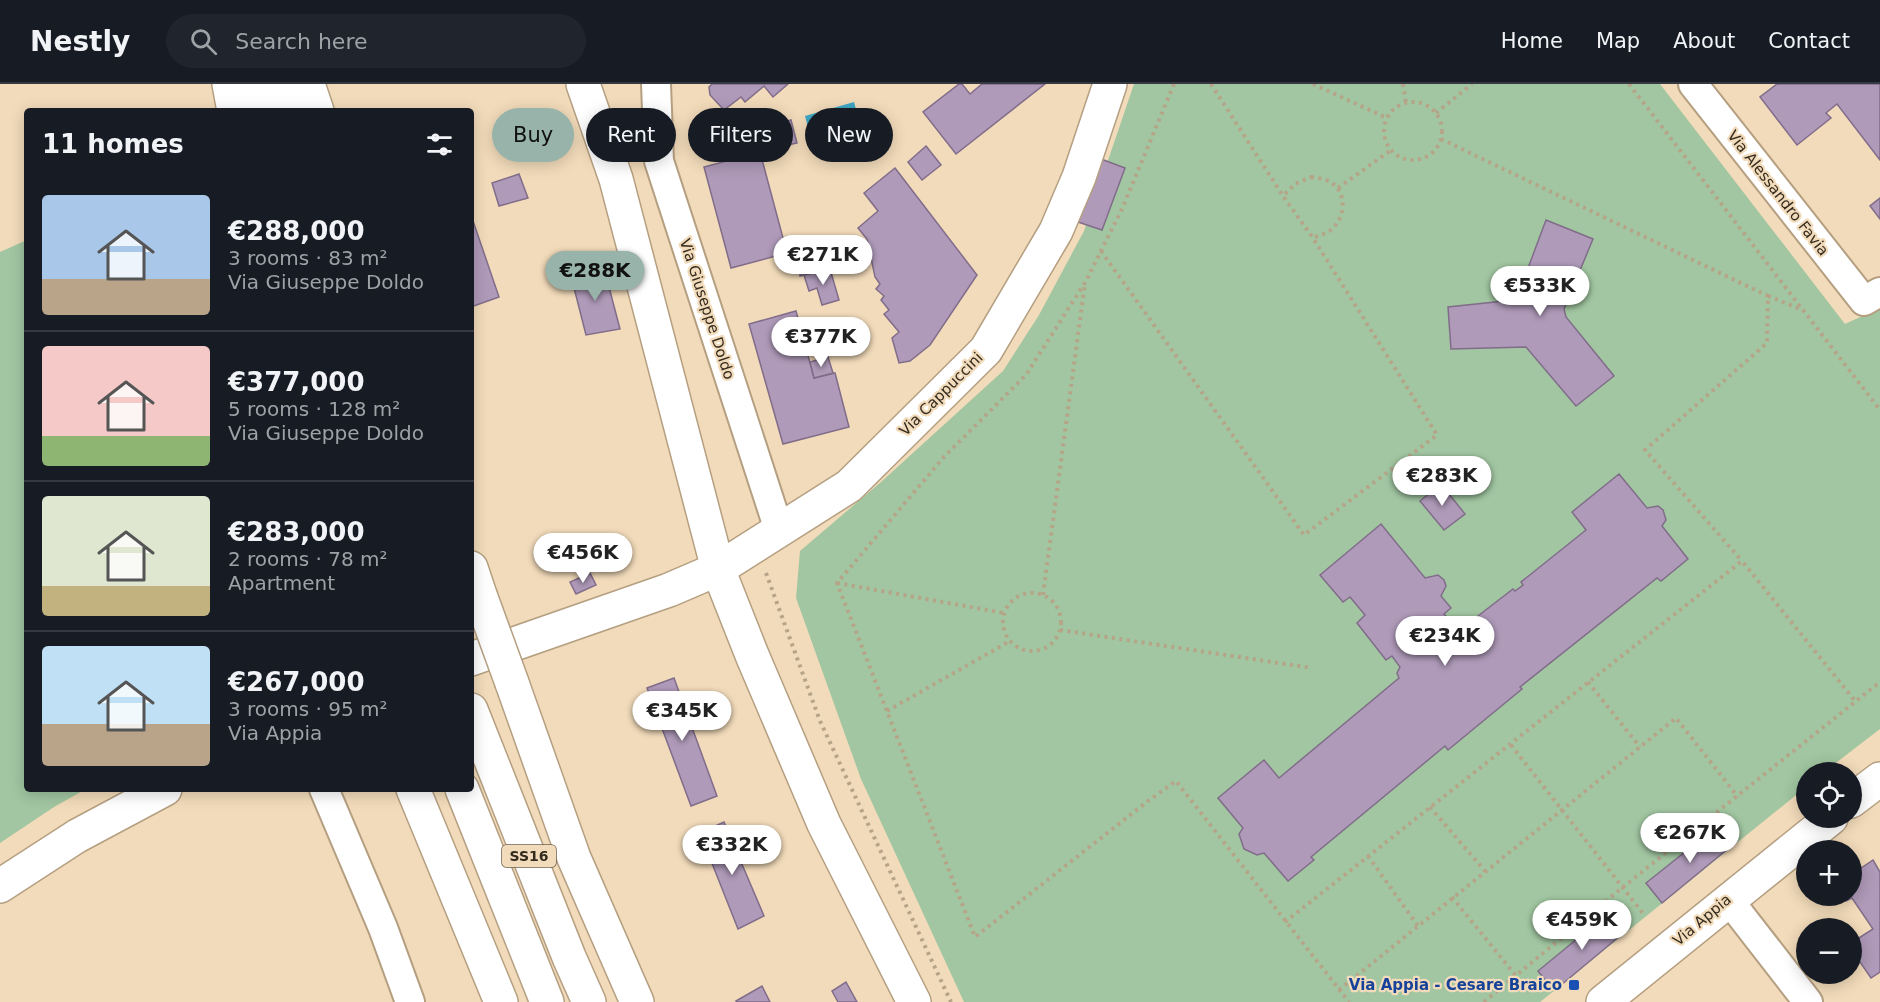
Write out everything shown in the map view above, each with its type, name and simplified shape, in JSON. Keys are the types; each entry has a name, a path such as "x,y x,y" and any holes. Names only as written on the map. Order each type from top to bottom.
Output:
{"main road":[{"path":"228,84 233,108"},
{"path":"252,84 259,108"},
{"path":"285,84 291,108"},
{"path":"308,84 317,108"},
{"path":"583,84 616,179 718,569 824,824 914,1002"},
{"name":"Via Cappuccini","path":"474,658 669,590 718,569 849,486 986,350 1056,231 1078,177 1110,84"},
{"path":"476,581 574,858 637,1002"},
{"name":"SS16","path":"474,718 589,1002"},
{"path":"1862,792 1880,778"},
{"path":"0,886 77,836 159,792"},
{"path":"414,792 501,1002"},
{"name":"SS16","path":"463,792 547,1002"},
{"name":"Via Appia","path":"1603,1002 1818,828"}],"street":[{"name":"Via Giuseppe Doldo","path":"656,84 659,160 779,530"},
{"name":"Via Alessandro Favia","path":"1707,89 1872,297"},
{"path":"325,792 410,1002"},
{"path":"1728,899 1808,1002"}],"path":[{"path":"837,583 943,458 1026,375 1086,281 1122,209 1174,84"},
{"path":"1101,251 1304,535 1437,435 1313,238 1283,196 1211,84"},
{"path":"1313,84 1386,118"},
{"path":"1403,84 1406,103"},
{"path":"1436,113 1472,84"},
{"path":"1629,84 1880,411"},
{"path":"1406,103 1423,103 1436,113 1442,130 1438,147 1415,160 1397,156 1391,150 1384,135 1386,118 1395,108 1406,103"},
{"path":"1441,139 1768,296 1803,310"},
{"path":"1338,188 1391,150"},
{"path":"1283,196 1295,184 1311,177 1328,181 1338,188 1343,203 1342,214 1334,228 1313,238"},
{"path":"1043,595 1086,281"},
{"path":"1768,296 1767,343 1645,450 1742,561 1856,702"},
{"path":"1285,922 1742,561"},
{"path":"837,583 1004,613"},
{"path":"837,583 975,937 1148,801 1176,782 1349,1002"},
{"path":"1024,594 1043,595 1056,605 1062,621 1060,630 1057,638 1043,650 1025,651 1010,641 1003,628 1004,613 1009,604 1024,594"},
{"path":"1060,630 1312,668"},
{"path":"887,711 1010,641"},
{"path":"1588,682 1640,747"},
{"path":"1484,1002 1623,887 1880,682"},
{"path":"1339,990 1676,718 1738,797"},
{"path":"1511,745 1645,916"},
{"path":"1430,807 1485,872"},
{"path":"1368,856 1418,926"},
{"path":"1452,897 1516,976"}],"green space":[{"path":"1134,84 1660,84 1845,324 1880,308 1880,729 1837,762 1796,762 1796,795 1540,1002 964,1002 861,779 796,598 800,551 881,482 1003,371 1039,315 1084,231"},
{"path":"24,241 24,792 81,792 0,843 0,252"}],"water":[{"path":"854,102 856,108 833,108"}],"building":[{"path":"712,84 788,84 773,97 764,86 745,102 741,97 727,108 722,108 710,95 709,87"},
{"path":"962,84 970,94 982,84 1045,84 956,154 923,112"},
{"path":"1777,84 1880,84 1880,160 1837,104 1826,113 1831,118 1797,145 1760,97"},
{"path":"793,128 797,143 793,144"},
{"path":"926,146 941,165 922,180 908,162"},
{"path":"1101,159 1125,168 1102,230 1078,222"},
{"path":"723,162 763,162 787,253 731,268 704,167"},
{"path":"895,168 977,275 930,345 910,361 899,363 892,338 899,332 884,314 889,310 881,300 884,296 876,289 880,284 875,277 867,239 858,228 878,211 864,193"},
{"path":"519,174 528,198 499,206 492,183"},
{"path":"1880,198 1880,219 1870,206"},
{"path":"1546,220 1593,239 1564,309 1566,317 1614,376 1576,406 1526,347 1451,349 1448,307 1514,300 1518,295"},
{"path":"474,224 499,297 474,306"},
{"path":"828,261 830,269 800,276 800,268"},
{"path":"604,268 620,329 586,335 571,276"},
{"path":"830,269 839,300 822,305 817,288 809,291 804,275"},
{"path":"796,311 814,378 835,373 849,427 783,444 749,324"},
{"path":"828,357 833,373 814,378 810,362"},
{"path":"1619,474 1647,508 1658,506 1663,510 1666,520 1662,526 1688,559 1661,581 1657,578 1520,687 1522,689 1448,750 1445,746 1311,857 1314,860 1288,881 1264,853 1257,855 1244,849 1239,834 1243,828 1218,798 1264,760 1279,778 1399,678 1397,673 1400,667 1392,656 1386,660 1357,623 1365,615 1350,597 1343,602 1320,575 1381,524 1425,578 1438,575 1444,580 1446,586 1441,596 1451,608 1444,614 1453,624 1465,626 1513,589 1515,591 1523,585 1521,582 1586,530 1572,512"},
{"path":"1441,484 1465,514 1444,530 1420,501"},
{"path":"590,573 596,585 576,594 570,582"},
{"path":"674,678 717,796 691,806 647,688"},
{"path":"724,822 764,916 738,929 700,833"},
{"path":"1720,824 1735,843 1662,903 1646,883"},
{"path":"1873,860 1880,872 1880,972 1871,978 1862,965 1862,936 1873,929 1857,906 1862,906 1862,868"},
{"path":"1611,911 1627,930 1554,991 1538,971"},
{"path":"846,982 857,1002 838,1002 832,991"},
{"path":"762,986 770,1002 736,1001"}],"place":[{"name":"Via Appia - Cesare Braico","path":"1574,985"}]}
